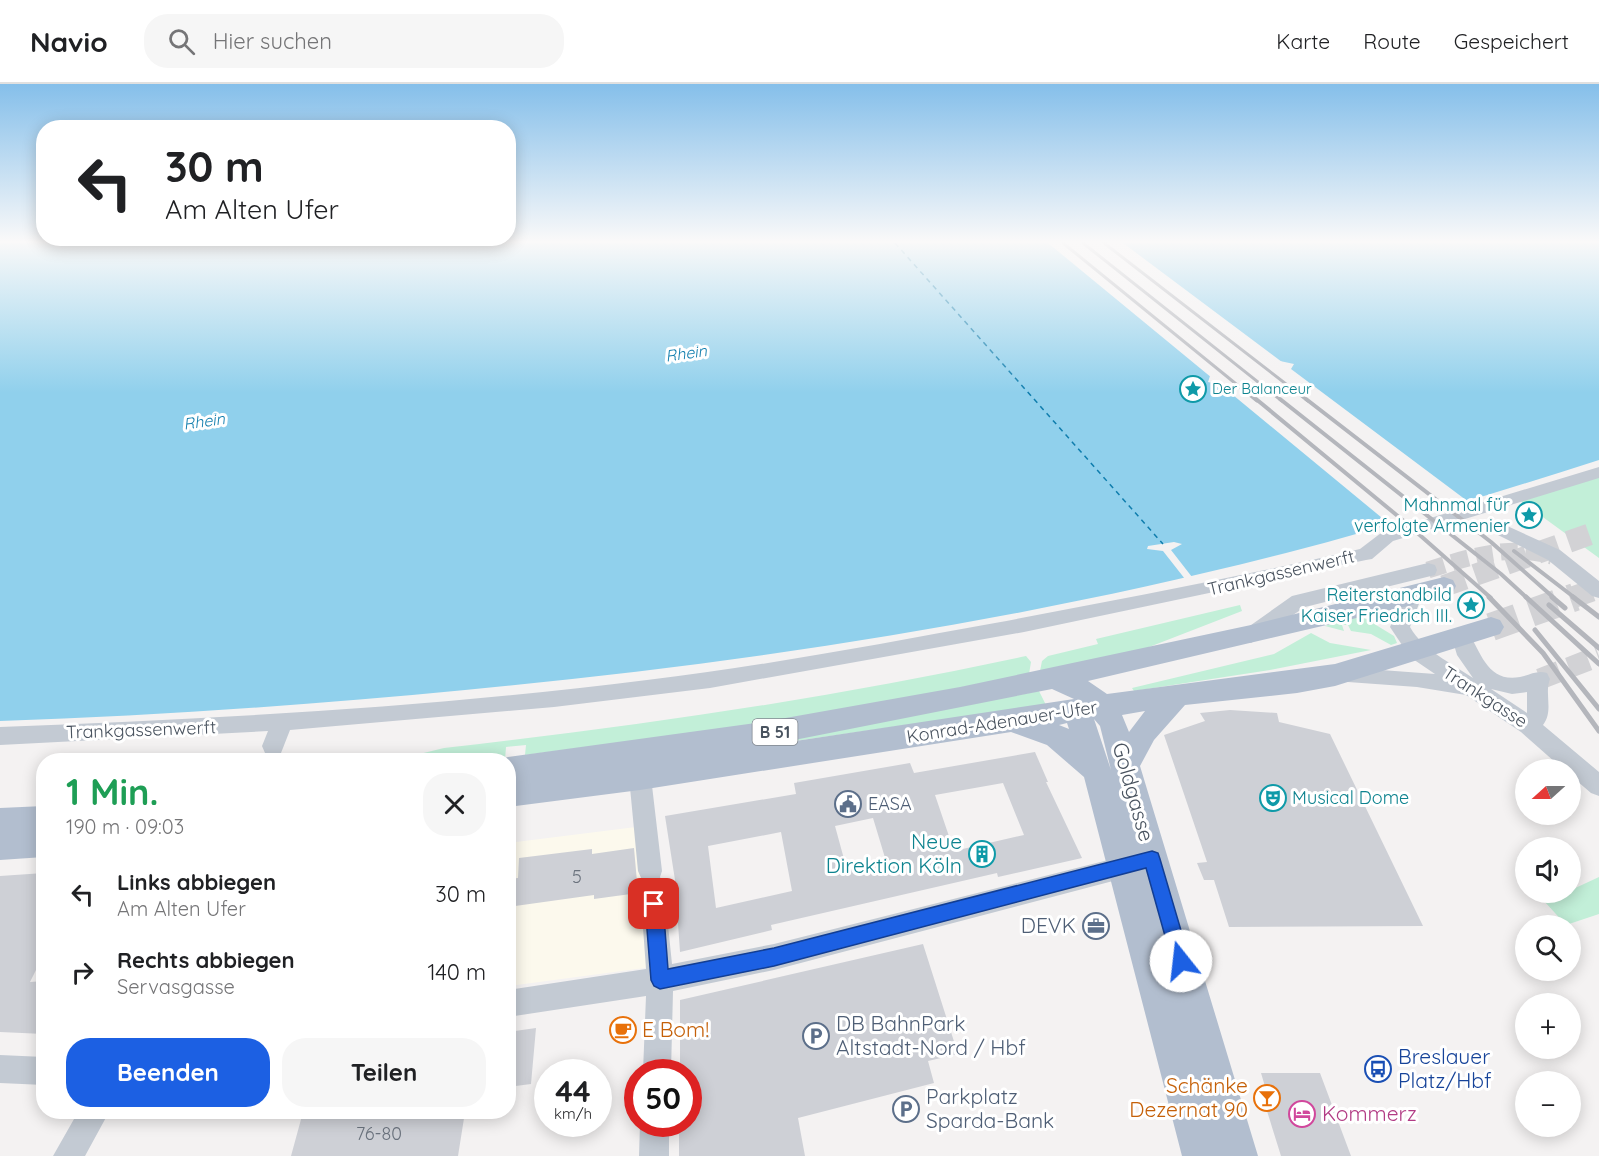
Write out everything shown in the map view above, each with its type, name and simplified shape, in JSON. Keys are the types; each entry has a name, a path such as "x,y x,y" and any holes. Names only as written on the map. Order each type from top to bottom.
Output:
{"main road":[{"name":"B 51","path":"1412,596 1436,578"},
{"name":"Konrad-Adenauer-Ufer","path":"516,769 763,734 1128,663 1412,596"},
{"name":"Konrad-Adenauer-Ufer","path":"516,793 640,777 1011,720 1089,703 1261,687 1335,675 1462,638 1491,627"},
{"path":"1052,678 1089,703 1128,663"},
{"path":"1011,720 1057,736 1111,768 1177,695"},
{"name":"Goldgasse","path":"1089,703 1111,768 1138,863 1238,1156"},
{"path":"0,822 36,820"},
{"path":"0,846 36,844"},
{"name":"Goldgasse","path":"1138,863 1202,1156"}],"street":[{"name":"Trankgassenwerft","path":"0,736 282,723 506,703 708,681 1071,616 1220,587 1366,554 1387,537 1517,495 1599,472"},
{"path":"1494,526 1554,555 1599,591"},
{"name":"Konrad-Adenauer-Ufer","path":"1251,635 1299,601 1436,578"},
{"name":"Trankgasse","path":"1412,596 1401,627 1407,640 1417,651 1529,726 1599,786"},
{"path":"1462,638 1463,649 1471,662 1496,682 1510,687 1540,679 1537,686 1538,716 1529,726"},
{"path":"1335,675 1416,679 1473,688"},
{"path":"273,746 282,723"},
{"path":"640,777 660,980 657,1059"},
{"path":"516,1003 660,980 774,957 1138,863"},
{"path":"0,1069 36,1071"},
{"path":"68,1156 90,1119"},
{"path":"654,1156 655,1137"}],"shaded area":[{"path":"636,827 652,967 516,985 516,842"}],"green space":[{"path":"1599,472 1599,558 1514,496"},
{"path":"1240,605 1242,611 1144,649 1040,671 1042,661 1048,656 1098,644 1096,639"},
{"path":"1358,614 1394,636 1397,643 1391,645 1371,634 1351,631 1348,625 1342,625 1344,631 1325,626"},
{"path":"1311,633 1330,643 1371,650 1270,670 1134,691 1132,688 1274,654"},
{"path":"1026,656 1031,662 1029,674 793,720 525,755 526,745 506,747 506,753 424,753 444,748 736,710"},
{"path":"1039,691 1046,705 565,774 807,736"},
{"path":"1599,877 1599,914 1581,920 1581,915 1557,915 1546,903 1581,903 1581,885"}],"water":[{"name":"Rhein","path":"0,293 1599,293 1599,460 1365,532 1185,578 1083,600 878,638 775,653 568,679 407,695 291,705 0,721","holes":["1280,361 1294,364 1291,369 1221,385 1208,382 1210,376"]}],"pier":[{"path":"1109,293 1190,293 1286,365 1212,378"},
{"path":"1288,367 1470,503 1393,527 1216,381 1221,382"},
{"path":"1174,542 1182,544 1171,550 1192,577 1185,579 1163,551 1147,549 1148,546"}],"building":[{"name":"Musical Dome","path":"1230,710 1277,713 1279,722 1330,734 1423,926 1229,927 1214,880 1204,880 1197,863 1207,862 1164,735 1205,721 1200,713"},
{"name":"Neue Direktion Köln","path":"1035,752 1048,782 1046,782 1082,858 998,877 997,873 771,925 772,930 680,952 675,880 665,816 796,794 794,783 910,763 914,773","holes":["1003,783 1024,835 954,851 935,795","873,818 886,861 847,870 835,826","781,832 792,891 716,908 708,846"]},
{"path":"634,848 638,893 594,899 594,895 516,906 519,858 592,849 592,854"},
{"path":"36,874 36,970 30,982 36,982 36,1034 0,1032 0,876"},
{"name":"DB BahnPark Altstadt-Nord / Hbf","path":"923,944 958,1054 928,1061 934,1083 798,1118 805,1156 679,1156 679,1137 702,1137 702,1059 680,1059 680,1000"},
{"path":"536,1028 531,1084 516,1086 516,1031"},
{"name":"Kommerz","path":"1261,1073 1320,1073 1351,1156 1281,1156 1267,1111 1272,1110"},
{"path":"301,1119 464,1119 458,1156 291,1156"}],"ferry route":[{"path":"940,293 1163,544"}],"tunnel":[{"path":"1444,586 1599,531"},
{"path":"1428,570 1474,557 1505,552 1520,551 1552,556"},
{"path":"1571,598 1599,588"},
{"path":"1491,627 1575,597"},
{"path":"1540,679 1599,656"}],"railway":[{"path":"1124,293 1257,401"},
{"path":"1146,293 1282,401"},
{"path":"1169,293 1308,401"},
{"path":"1256,399 1405,522 1491,598"},
{"path":"1280,399 1501,574 1527,598"},
{"path":"1306,399 1491,542 1554,598"},
{"path":"1514,551 1575,598"},
{"path":"1489,597 1543,653 1599,731"},
{"path":"1526,597 1599,664"},
{"path":"1552,597 1565,608"},
{"path":"1573,597 1599,617"},
{"path":"1549,605 1599,648"},
{"path":"1535,630 1599,709"}],"place":[{"name":"Der Balanceur","path":"1193,389"},
{"name":"Mahnmal für verfolgte Armenier","path":"1529,515"},
{"name":"Reiterstandbild Kaiser Friedrich III.","path":"1471,605"},
{"name":"Musical Dome","path":"1273,798"},
{"name":"EASA","path":"848,804"},
{"name":"Neue Direktion Köln","path":"982,854"},
{"name":"DEVK","path":"1096,926"},
{"name":"E Bom!","path":"623,1030"},
{"name":"DB BahnPark Altstadt-Nord / Hbf","path":"816,1036"},
{"name":"Breslauer Platz/Hbf","path":"1378,1069"},
{"name":"Schänke Dezernat 90","path":"1267,1098"},
{"name":"Parkplatz Sparda-Bank","path":"906,1109"},
{"name":"Kommerz","path":"1302,1114"}],"route":[{"path":"654,904 660,980 774,957 975,907 1152,859 1181,961"}]}
